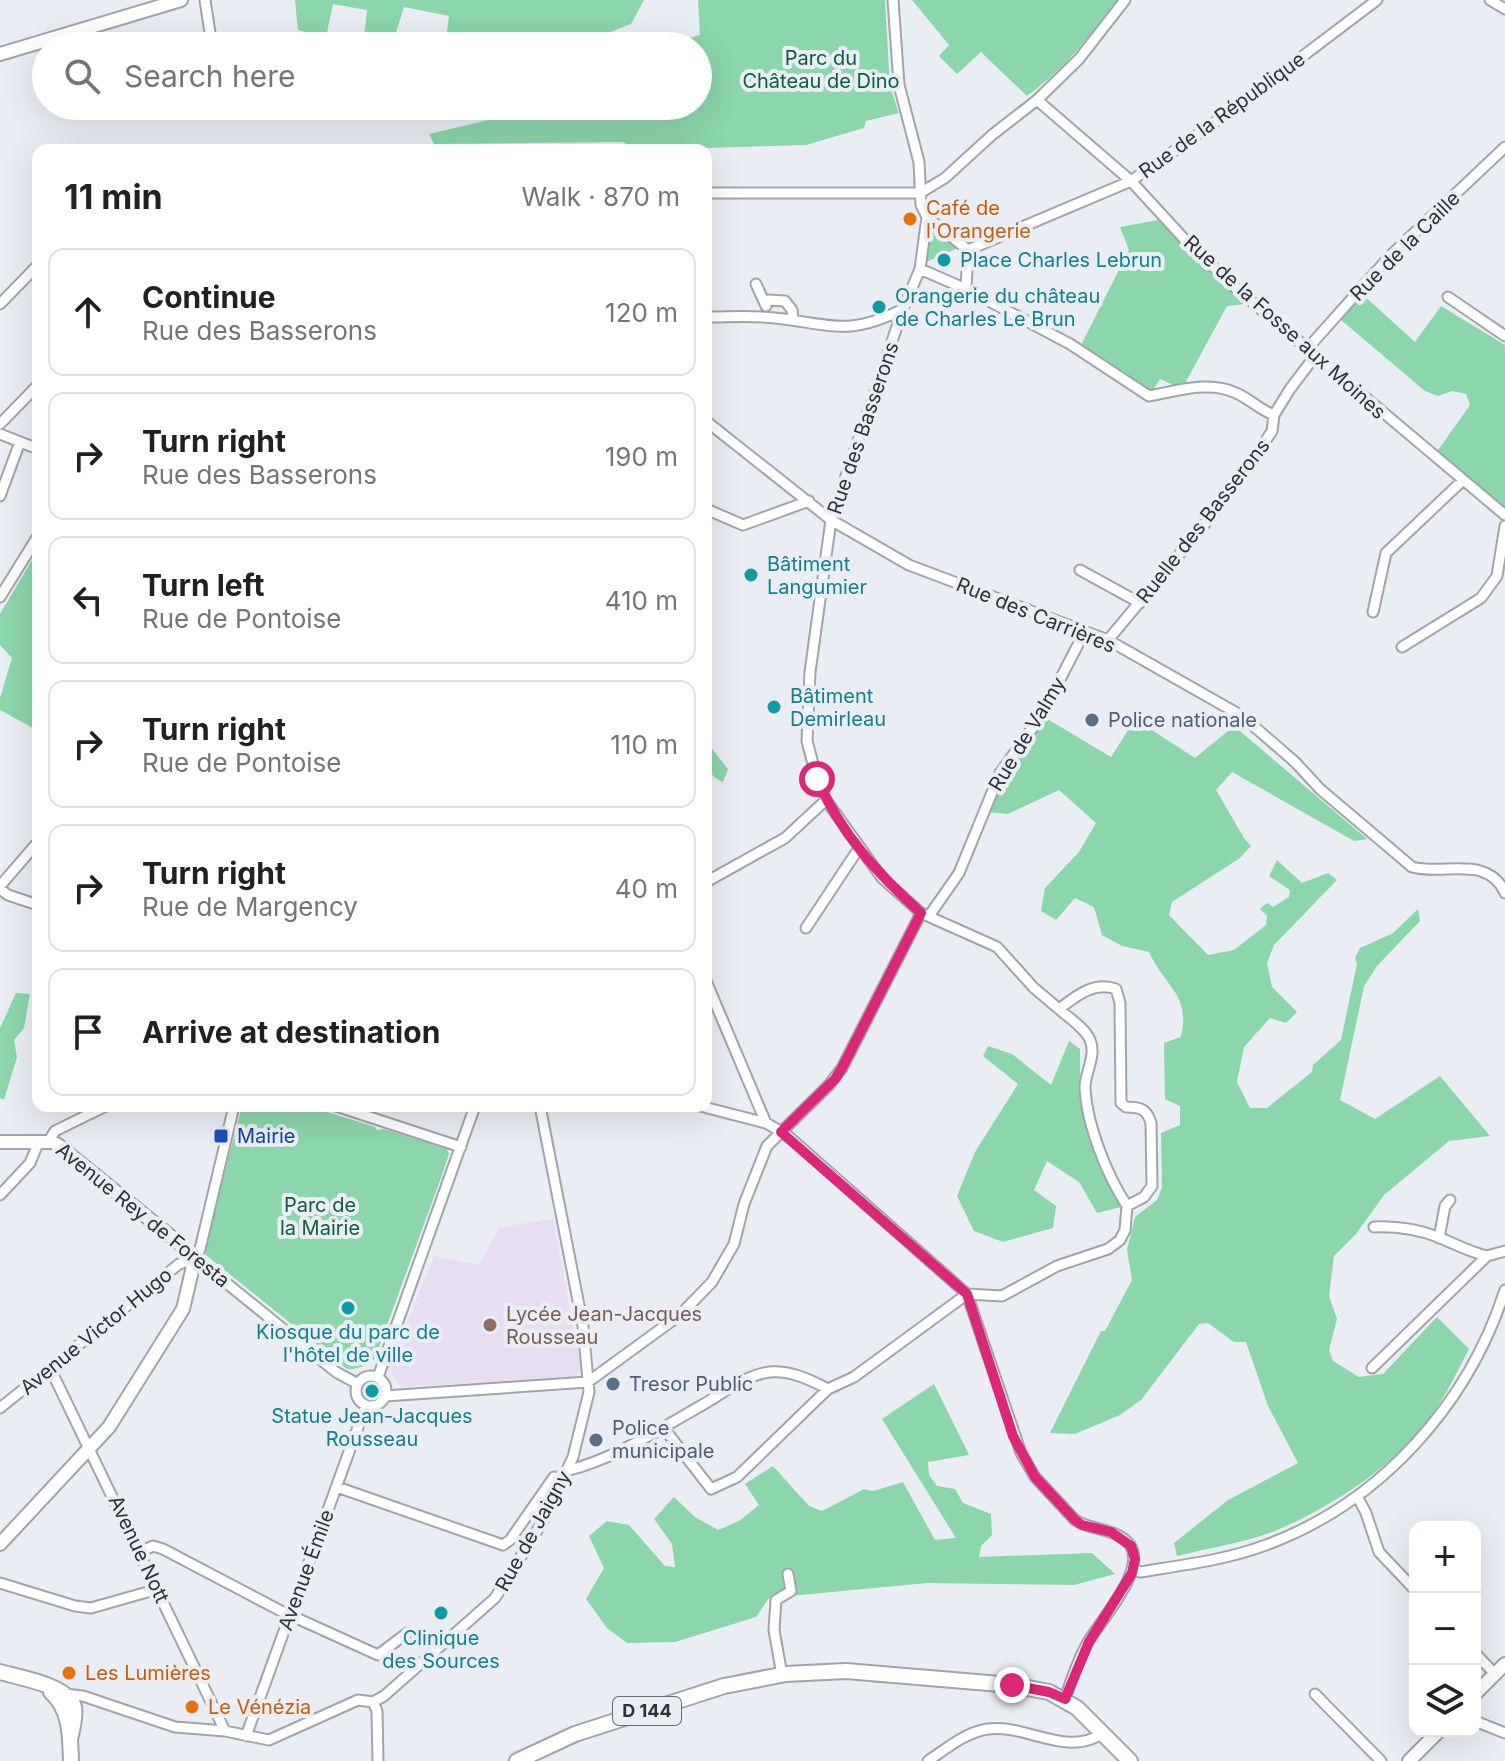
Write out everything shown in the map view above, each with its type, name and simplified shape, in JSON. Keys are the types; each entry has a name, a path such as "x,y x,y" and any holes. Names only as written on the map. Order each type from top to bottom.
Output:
{"main road":[{"path":"74,32 181,0"},
{"path":"0,54 32,44"},
{"path":"0,1142 44,1142"},
{"name":"Avenue Rey de Foresta","path":"44,1142 58,1145 177,1241 190,1253 194,1262"},
{"path":"0,1544 109,1427 180,1316 194,1262"},
{"path":"1481,1688 1505,1664"},
{"name":"D 144","path":"517,1761 575,1734 724,1686 782,1675 846,1671 1012,1685 1049,1692 1065,1699 1130,1761"},
{"path":"0,1672 33,1683 64,1701 71,1761"},
{"path":"1409,1761 1433,1737"}],"street":[{"path":"205,0 210,32"},
{"path":"893,0 899,85 919,162 921,205 927,217 968,250 966,289"},
{"path":"712,193 920,193 939,183 1037,100 1079,59 1125,0"},
{"name":"Rue de la République","path":"968,250 1131,181 1221,118 1377,0"},
{"path":"1490,0 1505,9"},
{"name":"Rue de la Fosse aux Moines","path":"1037,100 1131,181 1210,264 1505,515"},
{"name":"Rue de la Caille","path":"1311,352 1391,255 1505,147"},
{"name":"Rue des Basserons","path":"927,217 920,269 903,309 831,520 806,718 807,741 826,800 882,878 925,914 997,947 1034,988 1079,1026 1091,1041 1085,1088 1097,1144 1111,1181 1127,1206"},
{"path":"920,269 966,289 1070,344 1149,396 1217,386 1274,415"},
{"path":"0,304 32,271"},
{"path":"756,284 770,317"},
{"path":"1448,297 1505,336"},
{"path":"765,304 768,300 785,301 792,310 793,320"},
{"path":"712,317 770,317 855,327 877,322 903,309"},
{"name":"Ruelle des Basserons","path":"1108,640 1213,514 1255,457 1272,431 1274,415 1311,352"},
{"path":"0,424 32,391"},
{"name":"Rue des Carrières","path":"712,426 831,520 909,565 1108,640 1242,716 1295,762 1320,789 1412,867 1458,867 1483,871 1494,877 1505,893"},
{"path":"0,434 32,447"},
{"path":"0,496 20,442"},
{"path":"1373,612 1386,553 1462,481"},
{"path":"712,512 743,525 809,501"},
{"path":"1402,647 1481,598 1497,576 1505,526"},
{"path":"0,597 32,546"},
{"path":"1080,570 1140,603"},
{"name":"Rue de Valmy","path":"925,914 959,873 1000,773 1041,716 1085,631"},
{"path":"712,879 785,838 826,800"},
{"path":"806,928 859,848"},
{"path":"32,849 0,888 8,895 32,903"},
{"path":"385,1396 588,1382 680,1315 712,1282 734,1244 755,1170 767,1146 835,1079 925,914"},
{"path":"663,1427 711,1489 737,1477 828,1389 854,1377 967,1294 1002,1296 1057,1266 1096,1255 1120,1240 1125,1230 1127,1206 1144,1197 1152,1186 1151,1123 1148,1114 1139,1107 1126,1107 1121,1103 1120,1003 1116,989 1105,985 1088,990 1059,1009"},
{"path":"712,995 766,1123"},
{"path":"740,1115 756,1113 757,1103"},
{"path":"712,1109 766,1123 781,1132 967,1294 1013,1436 1035,1477 1075,1520 1082,1525 1111,1532 1131,1546 1135,1559 1133,1569 1089,1642 1065,1699"},
{"path":"0,1195 55,1131 94,1112"},
{"path":"194,1262 200,1249 233,1112"},
{"path":"354,1112 461,1147"},
{"path":"378,1377 473,1112"},
{"name":"Rue de Jaigny","path":"373,1702 384,1696 495,1598 543,1521 573,1457 589,1395 583,1326 541,1112"},
{"path":"1439,1238 1445,1206 1450,1200"},
{"path":"1374,1227 1398,1226 1487,1256 1505,1251"},
{"path":"1372,1368 1487,1256"},
{"name":"Avenue Victor Hugo","path":"0,1408 179,1264 194,1262"},
{"name":"Avenue Rey de Foresta","path":"194,1262 206,1266 336,1372 358,1384"},
{"path":"1133,1569 1140,1572 1197,1563 1265,1545 1357,1496 1402,1459 1449,1403 1477,1356 1505,1290"},
{"name":"Avenue Nott","path":"50,1368 225,1731"},
{"path":"337,1487 503,1545 510,1540 554,1477 591,1465 749,1378 766,1372 791,1374 828,1389"},
{"path":"368,1376 378,1377 386,1387 385,1396 376,1405 366,1405 359,1399 358,1384 368,1376"},
{"name":"Avenue Émile","path":"246,1736 366,1405"},
{"path":"1357,1496 1379,1552 1409,1584"},
{"path":"140,1552 153,1546 163,1549 289,1614 378,1655 407,1633"},
{"path":"782,1675 774,1630 776,1600 791,1591 788,1574"},
{"path":"0,1583 91,1608 158,1589"},
{"path":"1481,1659 1495,1674"},
{"path":"1315,1694 1381,1761"},
{"path":"64,1701 111,1706 175,1727 225,1731 269,1740 358,1700 373,1702 377,1711 378,1761"},
{"path":"64,1701 111,1706"},
{"path":"1481,1723 1505,1733"},
{"path":"928,1761 960,1740 986,1730 1026,1732 1065,1743 1089,1740 1103,1733"}],"shaded area":[{"name":"Lycée Jean-Jacques Rousseau","path":"553,1219 581,1368 575,1377 400,1387 389,1367 434,1256 479,1265 500,1227"}],"green space":[{"path":"295,0 644,0 631,24 611,32 447,32 449,16 404,7 396,32 365,32 367,10 333,4 327,32 298,30"},
{"name":"Parc du Château de Dino","path":"698,0 885,0 890,87 899,113 866,121 864,128 806,145 712,148 712,144 622,142 434,144 429,134 489,120 712,120 712,32 700,32"},
{"path":"912,0 1117,0 1066,63 1027,96 981,52 957,74 939,56 949,45"},
{"path":"1158,220 1244,304 1227,306 1182,389 1160,379 1151,393 1097,359 1081,345 1129,250 1120,227"},
{"path":"931,227 958,248 926,262"},
{"path":"1362,294 1415,342 1441,306 1505,345 1505,507 1436,453 1470,405 1466,394 1452,391 1438,396 1425,391 1341,320"},
{"path":"32,560 32,728 0,710 0,698 12,658 0,645 0,614"},
{"path":"1044,717 1111,757 1135,719 1195,758 1234,726 1367,839 1354,841 1232,772 1216,790 1251,846 1240,858 1172,902 1169,915 1208,955 1234,950 1266,925 1267,916 1260,909 1267,903 1273,907 1289,897 1290,890 1269,876 1277,860 1302,883 1328,873 1337,880 1274,945 1267,963 1272,987 1297,1012 1286,1023 1270,1018 1244,1047 1237,1082 1250,1108 1267,1108 1312,1072 1313,1065 1341,1040 1357,964 1355,958 1360,948 1393,933 1418,909 1420,921 1377,966 1364,986 1340,1100 1375,1119 1440,1076 1490,1136 1449,1141 1384,1195 1356,1234 1334,1256 1329,1296 1337,1319 1329,1350 1333,1361 1359,1377 1383,1374 1437,1317 1469,1349 1429,1419 1393,1458 1321,1508 1258,1537 1177,1556 1174,1543 1228,1500 1298,1463 1268,1406 1246,1342 1234,1342 1208,1323 1199,1324 1141,1400 1120,1415 1075,1434 1050,1433 1101,1331 1105,1331 1132,1280 1127,1250 1135,1217 1157,1200 1162,1187 1161,1133 1180,1125 1180,1106 1165,1099 1164,1043 1181,1037 1183,1023 1175,992 1149,952 1122,946 1102,935 1094,907 1075,898 1056,920 1041,911 1045,888 1079,852 1096,823 1059,790 1008,814 986,812 1002,780"},
{"path":"712,749 728,769 723,782 713,775"},
{"path":"16,993 30,994 24,1028 14,1040 17,1057 4,1100 0,1098 0,1028"},
{"path":"1069,1041 1080,1049 1080,1094 1099,1166 1121,1207 1097,1213 1079,1182 1047,1161 1034,1190 1056,1206 1053,1228 1003,1242 974,1231 957,1196 975,1152 1018,1084 983,1056 988,1046 1012,1054 1051,1085"},
{"name":"Parc de la Mairie","path":"240,1112 327,1112 375,1127 376,1130 384,1129 447,1149 449,1154 442,1175 375,1358 366,1365 347,1369 206,1255 204,1250"},
{"path":"934,1384 969,1455 928,1462 929,1475 937,1486 955,1489 963,1503 991,1514 992,1535 981,1546 979,1557 1092,1553 1115,1574 1074,1585 927,1583 769,1598 756,1617 675,1642 627,1643 607,1628 586,1599 604,1568 589,1536 607,1521 629,1525 665,1566 675,1567 672,1544 654,1519 674,1497 695,1517 718,1530 739,1521 759,1505 745,1484 773,1466 809,1506 822,1511 864,1489 873,1491 903,1482 935,1540 956,1538 882,1419"}],"place":[{"name":"Café de l'Orangerie","path":"910,219"},
{"name":"Place Charles Lebrun","path":"944,260"},
{"name":"Orangerie du château de Charles Le Brun","path":"879,307"},
{"name":"Bâtiment Langumier","path":"751,575"},
{"name":"Bâtiment Demirleau","path":"774,707"},
{"name":"Police nationale","path":"1092,720"},
{"name":"Mairie","path":"221,1136"},
{"name":"Kiosque du parc de l'hôtel de ville","path":"348,1308"},
{"name":"Lycée Jean-Jacques Rousseau","path":"490,1325"},
{"name":"Tresor Public","path":"613,1384"},
{"name":"Statue Jean-Jacques Rousseau","path":"372,1391"},
{"name":"Police municipale","path":"596,1440"},
{"name":"Clinique des Sources","path":"441,1613"},
{"name":"Les Lumières","path":"69,1673"},
{"name":"Le Vénézia","path":"192,1707"}],"route":[{"path":"817,779 826,800 869,863 921,913 835,1079 781,1132 967,1294 1013,1436 1035,1477 1075,1520 1120,1537 1131,1546 1135,1559 1132,1573 1077,1665 1065,1699 1049,1692 1012,1685"}]}
